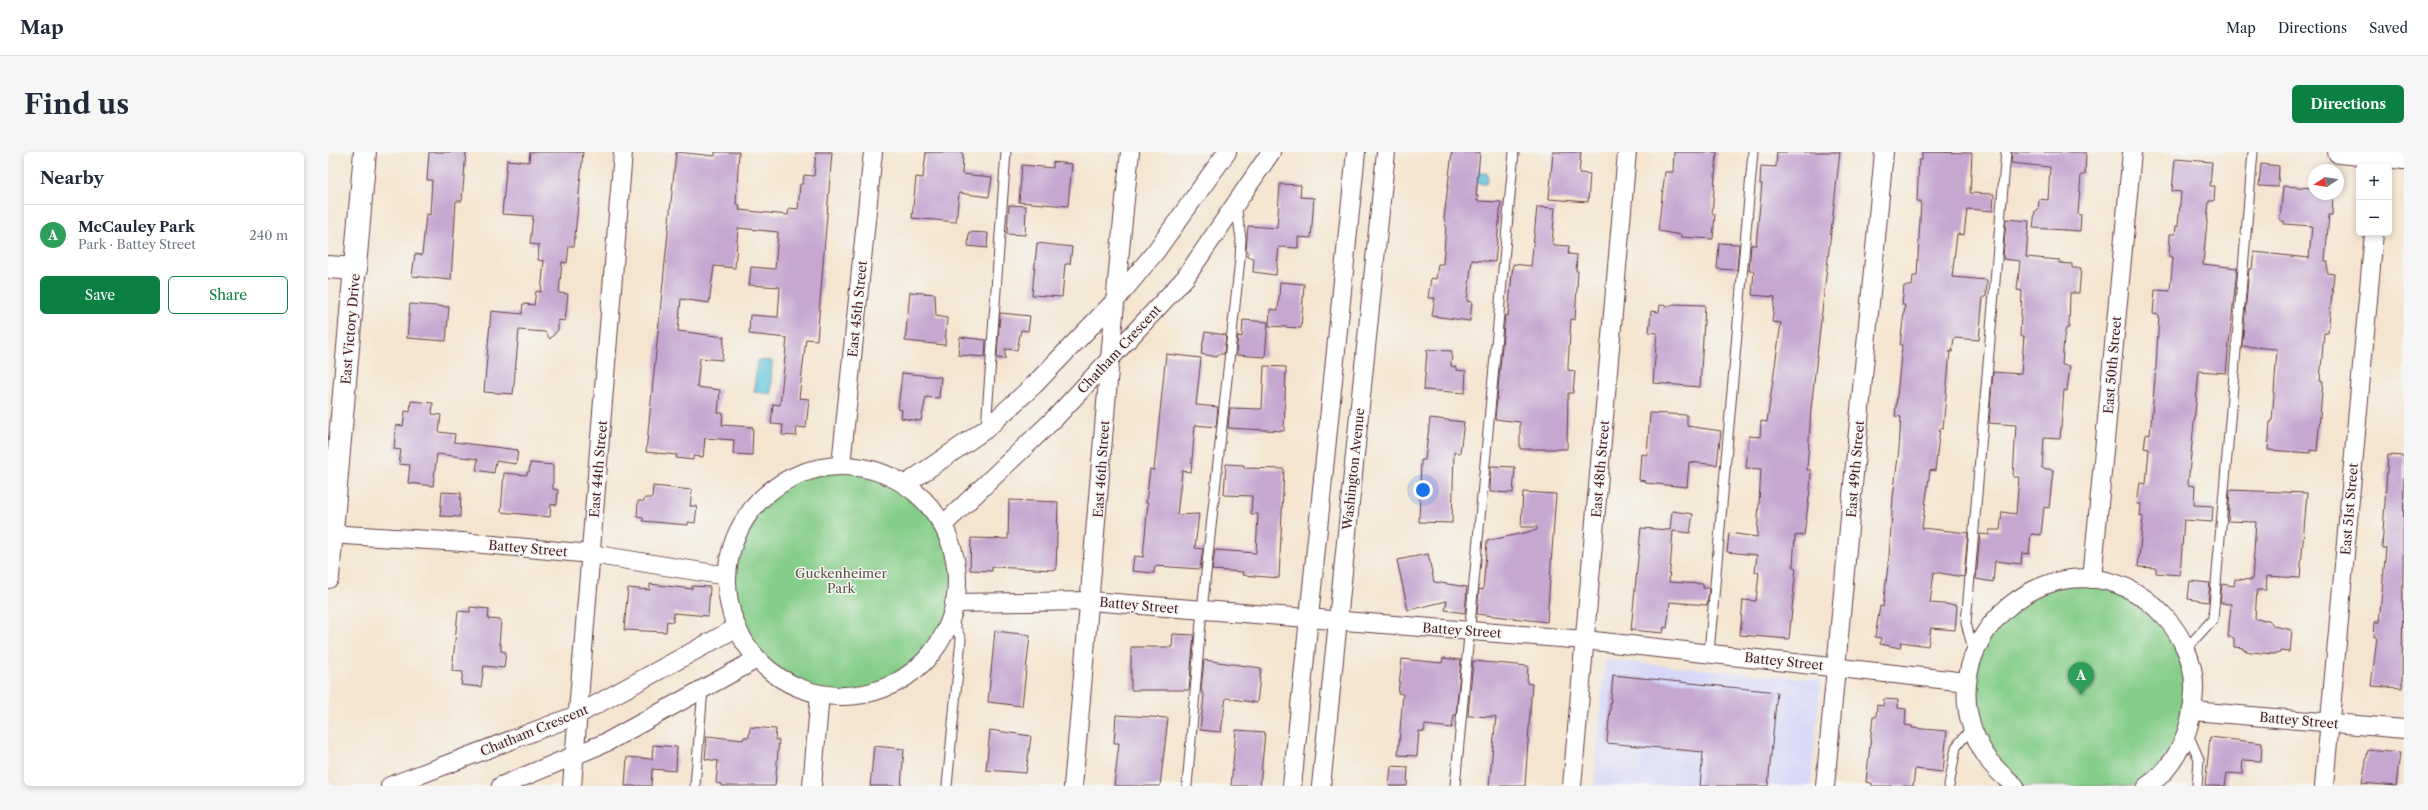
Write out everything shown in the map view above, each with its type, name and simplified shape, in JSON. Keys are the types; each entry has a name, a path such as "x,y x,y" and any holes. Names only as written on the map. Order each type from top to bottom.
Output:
{"main road":[{"name":"East Victory Drive","path":"328,577 330,534 356,269 365,152"},
{"path":"2339,152 2380,158 2404,158"},
{"path":"328,267 356,269"}],"street":[{"name":"East 44th Street","path":"572,786 624,152"},
{"name":"East 45th Street","path":"841,465 873,152"},
{"name":"East 46th Street","path":"1073,786 1090,601 1114,302 1130,152"},
{"path":"906,484 986,428 1034,385 1114,302 1156,251 1227,152"},
{"name":"Chatham Crescent","path":"943,524 1005,467 1109,362 1185,278 1271,152"},
{"path":"1292,786 1356,152"},
{"name":"Washington Avenue","path":"1321,786 1336,621 1386,152"},
{"name":"East 48th Street","path":"1572,786 1627,152"},
{"name":"East 49th Street","path":"1825,786 1884,152"},
{"name":"East 50th Street","path":"2092,579 2132,152"},
{"name":"East 51st Street","path":"2324,786 2374,236"},
{"path":"841,465 863,467 883,473 906,484 932,509 943,524 956,570 952,611 934,650 916,669 895,684 871,693 845,696 820,694 786,682 757,659 736,628 728,603 727,576 733,541 750,510 776,486 808,470 841,465"},
{"name":"Battey Street","path":"330,534 462,542 591,554 727,576"},
{"path":"2015,786 1991,763 1976,738 1968,708 1967,682 1974,654 1992,623 2005,607 2029,591 2060,580 2092,579 2126,588 2154,605 2174,627 2186,649 2194,682 2193,711 2184,742 2166,768 2147,786"},
{"name":"Battey Street","path":"952,611 1090,601 1585,640 1967,682"},
{"name":"Chatham Crescent","path":"390,786 577,715 736,628"},
{"path":"501,786 607,742 757,659"},
{"path":"812,786 820,694"},
{"name":"Battey Street","path":"2193,711 2404,729"}],"lane":[{"path":"986,428 1006,152"},
{"path":"1455,786 1468,631 1514,152"},
{"path":"1709,653 1753,152"},
{"path":"1974,654 1966,623 2006,152"},
{"path":"2186,649 2214,619 2253,152"},
{"path":"1187,786 1202,610 1240,259 1241,239 1236,204"},
{"path":"947,786 961,639 952,611"},
{"path":"694,786 703,689"},
{"path":"1949,786 1956,747 1973,726"},
{"path":"2187,731 2199,759 2197,786"}],"shaded area":[{"path":"1605,660 1821,680 1811,786 1594,786"}],"green space":[{"name":"Guckenheimer Park","path":"842,466 864,468 886,475 915,492 931,508 943,527 952,548 955,559 957,581 955,603 948,625 931,654 915,670 896,682 875,691 864,694 842,696 820,694 798,687 769,670 753,654 741,635 732,614 729,603 727,581 729,559 736,537 753,508 769,492 788,480 809,471 820,468"},
{"path":"2060,580 2126,588 2174,627 2193,711 2147,786 2015,786 1968,708 1987,628"}],"water":[{"path":"1459,171 1487,173 1488,178 1486,184 1459,182"},
{"path":"757,360 772,361 771,394 754,392"}],"building":[{"path":"429,152 466,152 462,201 456,201 451,280 412,276 415,254 422,255 426,214 430,215 432,180 427,180"},
{"path":"530,152 583,152 574,246 569,246 567,263 562,262 559,293 568,294 565,321 558,320 558,330 550,339 545,332 519,330 513,394 484,392 491,311 522,314 523,304 534,305 536,291 541,292 544,261 538,260 539,245 530,244 533,216 502,214 507,160 529,162"},
{"path":"676,152 715,156 715,152 739,152 736,204 740,205 739,210 788,215 789,208 798,209 800,184 803,184 804,175 814,176 816,152 832,152 817,340 806,339 799,398 809,399 806,428 797,427 796,436 782,435 783,425 771,424 773,404 780,405 787,338 749,334 750,315 778,317 780,287 749,285 751,267 775,269 778,232 738,228 735,268 714,266 709,303 681,299 678,331 724,337 722,360 700,358 697,387 720,390 718,413 723,413 722,425 753,427 752,455 733,454 734,440 705,438 703,457 693,456 693,460 676,458 677,455 646,452"},
{"path":"926,152 960,152 963,154 962,174 992,177 989,197 959,193 956,222 912,218 916,177 923,178"},
{"path":"1452,152 1480,152 1476,196 1478,196 1477,201 1501,202 1495,262 1472,260 1467,301 1472,302 1470,321 1432,316 1435,298 1428,298 1431,278 1436,279 1438,264 1443,264 1446,226 1444,218"},
{"path":"1553,152 1581,152 1579,173 1590,174 1588,202 1549,199"},
{"path":"1674,152 1717,152 1712,214 1715,214 1713,239 1681,237 1681,235 1658,231 1665,172 1673,172"},
{"path":"1777,152 1840,152 1811,409 1807,470 1811,470 1810,490 1804,535 1795,536 1793,567 1796,568 1789,639 1740,635 1743,600 1756,601 1759,573 1755,572 1757,555 1727,552 1729,533 1757,537 1761,469 1746,468 1749,436 1760,437 1761,421 1767,422 1781,323 1772,322 1775,297 1752,295 1754,271 1749,271 1751,245 1756,245 1762,184 1760,184 1761,166 1776,167"},
{"path":"1922,152 1972,153 1970,193 1994,194 1993,211 1967,209 1964,235 1957,234 1952,277 1987,280 1986,297 1983,297 1979,340 1954,338 1952,352 1950,351 1943,429 1940,428 1935,471 1930,470 1922,528 1968,533 1964,577 1934,572 1930,603 1957,605 1955,630 1931,628 1928,646 1901,642 1900,648 1880,644 1881,638 1875,637 1880,606 1883,607 1899,449 1901,417 1895,416 1902,345 1900,345 1905,305 1902,305 1904,286 1912,286 1913,276 1917,276 1921,201 1917,201 1919,160 1922,160"},
{"path":"2012,152 2086,152 2085,175 2081,175 2078,214 2081,215 2080,231 2033,228 2035,211 2038,211 2039,199 2048,200 2050,167 2011,163"},
{"path":"2175,159 2212,162 2210,186 2215,186 2214,201 2209,201 2203,264 2237,268 2226,373 2199,371 2188,485 2195,486 2194,505 2213,506 2212,522 2184,520 2180,575 2156,573 2156,568 2138,567 2143,517 2140,516 2141,504 2137,504 2140,483 2146,484 2149,449 2144,448 2146,434 2150,435 2156,367 2159,315 2153,314 2155,290 2170,291 2173,257 2169,257 2170,234 2175,234 2176,226 2178,226 2181,192 2172,191"},
{"path":"1053,162 1072,164 1068,206 1019,202 1022,165 1053,168"},
{"path":"2261,164 2279,166 2278,187 2259,186"},
{"path":"1280,184 1301,185 1300,197 1314,198 1311,238 1298,237 1298,248 1279,247 1276,275 1253,272 1254,258 1248,257 1248,251 1246,251 1248,226 1277,228"},
{"path":"2283,186 2308,188 2308,200 2333,200 2332,215 2329,215 2325,262 2328,262 2327,273 2334,274 2328,333 2324,333 2320,381 2323,381 2317,451 2310,450 2310,453 2268,450 2270,422 2272,422 2277,349 2242,346 2249,269 2252,269 2254,252 2309,258 2312,226 2284,224 2284,221 2280,221"},
{"path":"1009,205 1026,206 1025,235 1007,234"},
{"path":"1537,207 1555,208 1552,242 1555,245 1569,246 1568,254 1577,255 1576,271 1578,271 1575,320 1571,319 1568,365 1568,370 1575,371 1573,393 1568,393 1567,449 1520,449 1520,422 1495,419 1505,315 1508,316 1513,264 1531,266"},
{"path":"2006,219 2029,221 2026,257 2059,260 2059,263 2072,264 2072,268 2081,268 2079,293 2070,293 2069,328 2066,328 2064,337 2062,365 2070,366 2067,391 2064,390 2060,439 2044,438 2042,468 2053,470 2049,508 2044,507 2041,535 2031,534 2029,554 2022,553 2021,564 1995,561 1993,582 1976,579 1980,534 1989,535 1989,530 2000,530 2002,512 2016,514 2019,477 2013,477 2016,425 1989,423 1993,372 2021,374 2024,336 2020,336 2022,291 2017,290 2020,261 2003,259"},
{"path":"969,232 988,233 987,248 968,246"},
{"path":"1037,243 1072,247 1070,264 1065,264 1062,297 1032,295"},
{"path":"1719,243 1739,244 1737,270 1717,269"},
{"path":"1280,282 1304,284 1301,328 1269,326 1270,309 1278,310"},
{"path":"910,292 935,294 936,316 947,318 945,345 905,341"},
{"path":"410,304 449,307 446,341 407,338"},
{"path":"1673,304 1705,305 1700,387 1653,383 1657,333 1649,332 1651,311 1659,312 1660,305 1672,306"},
{"path":"1000,313 1030,316 1028,331 1021,330 1017,350 1005,349 1005,359 997,358"},
{"path":"1243,320 1268,322 1265,357 1236,355 1238,336 1242,337"},
{"path":"1205,332 1226,335 1224,354 1218,354 1217,357 1201,354"},
{"path":"960,337 986,340 985,357 958,355"},
{"path":"1427,350 1452,351 1451,366 1456,367 1456,370 1466,371 1465,393 1424,390"},
{"path":"1166,354 1201,358 1196,405 1218,407 1216,427 1195,425 1191,472 1182,471 1177,515 1199,514 1195,548 1203,549 1200,569 1155,566 1154,573 1132,571 1134,556 1143,557 1148,503 1146,503 1150,469 1154,470"},
{"path":"1264,366 1286,367 1284,431 1228,428 1230,408 1262,409"},
{"path":"902,373 941,377 939,398 926,397 921,421 901,418 902,410 898,409"},
{"path":"411,401 433,403 432,414 441,415 439,432 455,434 454,442 518,450 516,464 496,461 494,473 476,470 478,459 437,454 433,486 408,483 410,465 399,464 401,450 394,449 396,425 403,426 405,411 410,412"},
{"path":"1650,413 1687,415 1687,426 1721,431 1717,465 1689,462 1687,487 1645,483 1645,481 1639,480 1641,454 1647,455"},
{"path":"1430,418 1464,422 1460,453 1454,452 1452,523 1419,522 1421,460 1425,460"},
{"path":"2388,455 2404,456 2402,688 2371,686 2377,637 2374,637 2375,622 2379,622 2386,548 2382,548"},
{"path":"530,463 553,465 553,489 558,490 557,505 551,504 550,517 501,512 504,473 527,475 527,472 529,472"},
{"path":"1226,464 1244,465 1244,468 1284,469 1279,578 1242,575 1243,572 1212,570 1215,550 1256,553 1258,514 1251,514 1252,496 1224,495"},
{"path":"1491,466 1515,467 1513,493 1490,492"},
{"path":"653,486 692,490 690,506 697,506 695,523 688,522 688,525 643,521 643,518 637,517 638,501 644,501 645,498 652,498"},
{"path":"2230,490 2307,493 2300,578 2267,576 2266,590 2257,590 2255,619 2269,620 2274,626 2292,630 2290,652 2280,651 2280,653 2273,654 2251,652 2243,650 2243,648 2234,647 2234,638 2228,637 2231,604 2220,603 2222,584 2234,586 2235,579 2252,580 2256,522 2228,521"},
{"path":"442,492 461,493 460,517 440,516"},
{"path":"1523,492 1556,494 1547,622 1477,614 1479,589 1483,590 1487,541 1537,530 1537,527 1521,527"},
{"path":"1009,500 1058,502 1056,570 992,567 992,571 970,570 971,538 1008,539"},
{"path":"1672,511 1693,514 1690,533 1673,531 1669,582 1703,584 1703,588 1709,588 1707,605 1670,602 1667,628 1664,627 1663,633 1631,630 1641,528 1670,530"},
{"path":"1428,554 1434,582 1467,587 1465,613 1445,610 1447,601 1408,610 1397,560"},
{"path":"2190,581 2210,583 2208,602 2188,599"},
{"path":"650,584 692,589 692,586 710,587 708,616 674,613 673,622 667,621 666,632 624,630 628,588 650,590"},
{"path":"470,607 489,609 488,619 501,620 499,644 501,644 501,651 506,652 504,668 484,666 481,687 461,685 463,672 452,671 458,611 470,612"},
{"path":"995,631 1030,635 1022,706 988,702"},
{"path":"1173,634 1194,635 1189,690 1131,690 1131,647 1172,647"},
{"path":"1443,658 1461,660 1456,715 1454,715 1452,728 1425,725 1424,732 1419,731 1417,756 1398,755 1403,694 1398,693 1402,659 1442,663"},
{"path":"1204,660 1261,668 1257,703 1226,698 1221,732 1200,730 1204,695 1201,690"},
{"path":"1473,661 1528,666 1527,683 1532,684 1525,786 1489,786 1496,717 1468,716"},
{"path":"1613,675 1777,692 1768,786 1700,786 1703,752 1607,743"},
{"path":"1884,699 1898,700 1898,708 1906,709 1905,725 1912,726 1912,728 1947,731 1943,772 1915,769 1913,786 1872,786 1872,783 1866,782 1873,717 1876,717 1877,705 1883,706"},
{"path":"1116,715 1168,718 1160,786 1114,786 1119,743 1114,743"},
{"path":"750,727 776,729 775,740 779,740 775,786 721,786 721,784 716,783 718,761 705,759 707,736 743,740 744,737 749,737"},
{"path":"990,730 1031,736 1026,773 986,770"},
{"path":"1236,730 1265,732 1260,786 1231,786"},
{"path":"2210,737 2262,743 2261,761 2243,760 2242,774 2227,773 2225,786 2205,786"},
{"path":"653,745 677,747 676,771 652,769 651,786 625,786 627,757 652,759"},
{"path":"874,746 904,749 901,786 870,786"},
{"path":"2368,750 2400,753 2396,786 2362,783"},
{"path":"1391,766 1408,767 1407,786 1389,786"}],"place":[{"name":"McCauley Park","path":"2081,695"}]}
